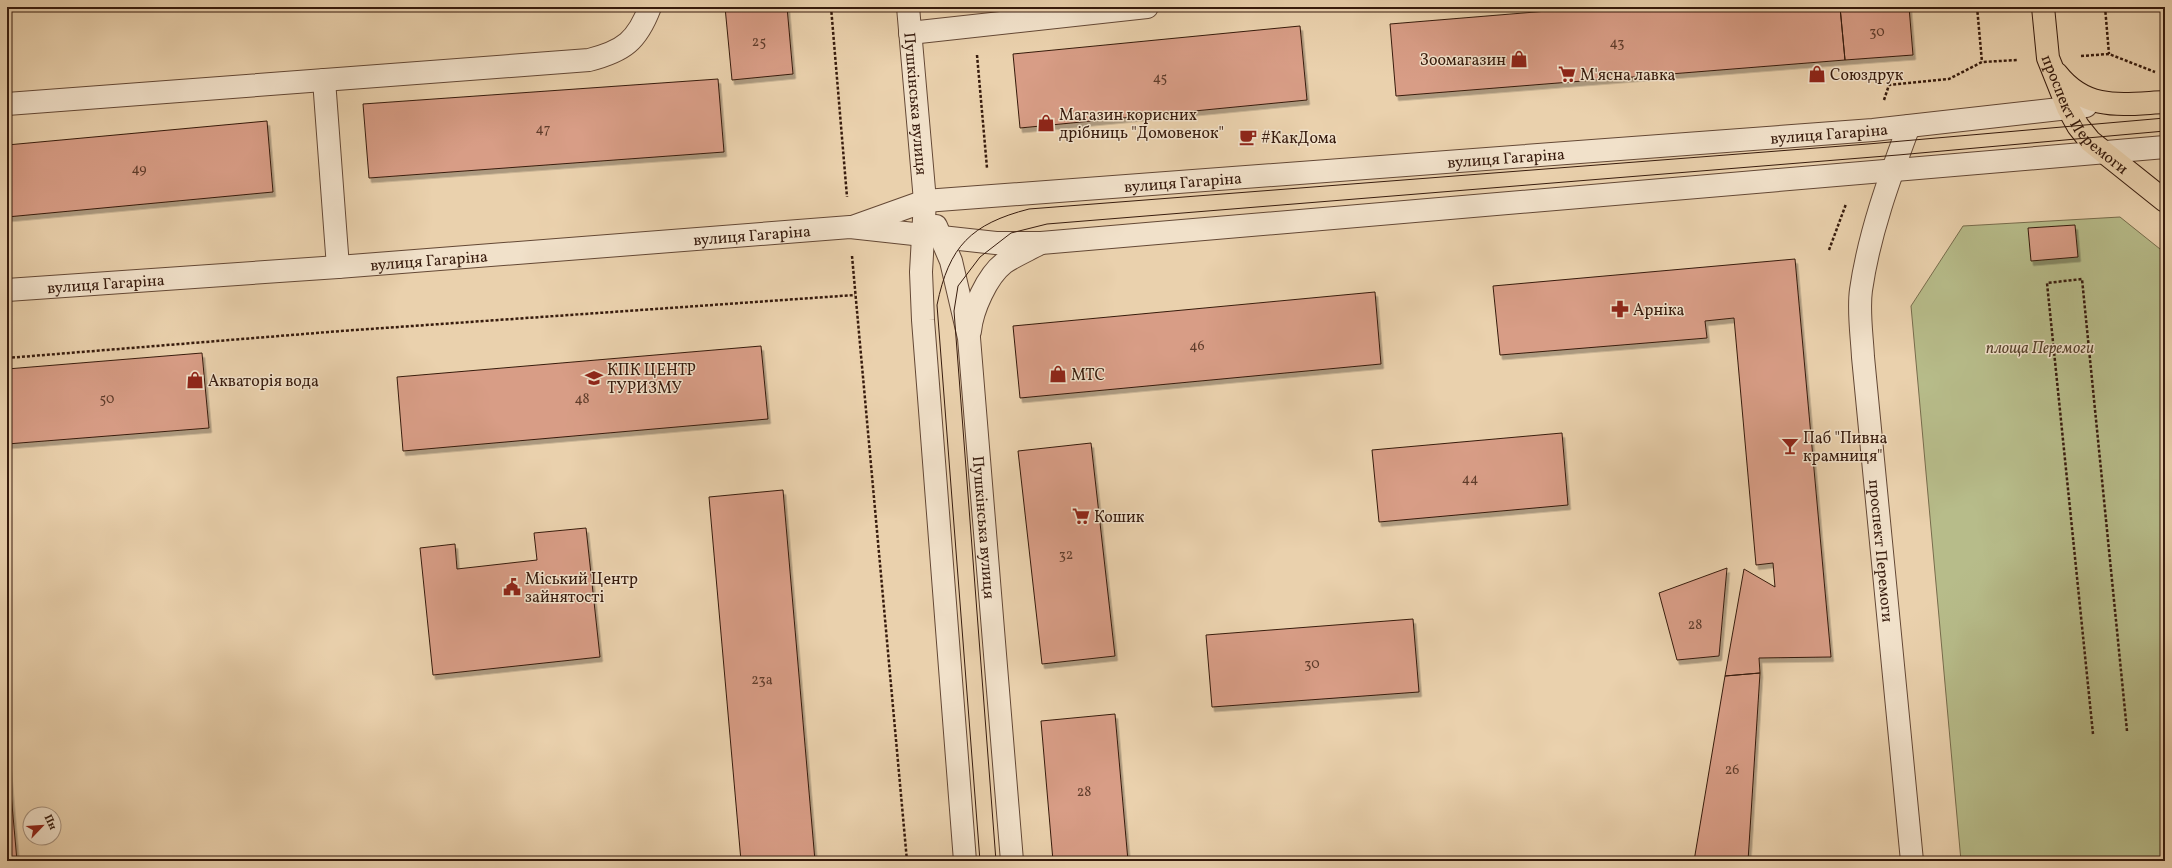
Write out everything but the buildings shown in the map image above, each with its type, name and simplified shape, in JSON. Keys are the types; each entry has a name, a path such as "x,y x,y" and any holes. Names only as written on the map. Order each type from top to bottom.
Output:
{"main road":[{"name":"проспект Перемоги","path":"2043,7 2048,58 2068,108 2082,131 2104,152 2165,201"},
{"path":"2048,58 2058,76 2076,94 2104,104"},
{"name":"вулиця Гагаріна","path":"2104,104 2165,102"}],"street":[{"path":"7,104 589,60 612,54 627,45 644,22 650,7"},
{"name":"Пушкінська вулиця","path":"908,7 926,201 932,237 958,286 969,338 1012,861"},
{"path":"910,33 1147,7"},
{"path":"324,80 338,267"},
{"name":"вулиця Гагаріна","path":"850,228 926,201 1909,126 2104,104"},
{"name":"проспект Перемоги","path":"1909,126 1892,170 1875,226 1861,291 1863,357 1912,861"},
{"name":"вулиця Гагаріна","path":"7,290 338,267 850,228 996,243 1041,243 2165,147"},
{"name":"Пушкінська вулиця","path":"932,237 921,272 923,320 965,861"},
{"path":"969,338 972,314 983,290 1003,264 1041,243"}],"path":[{"path":"831,7 855,295 907,861"},
{"path":"1977,7 1982,62"},
{"path":"2105,7 2109,54"},
{"path":"975,26 990,197"},
{"path":"1890,85 1949,79 1982,62 2109,54 2154,72 2160,71"},
{"path":"2093,734 2047,283 2082,279 2127,731"},
{"path":"7,358 341,331 855,295"}],"green space":[{"name":"площа Перемоги","path":"2120,217 2165,253 2165,861 1961,861 1911,306 1963,226"}],"tram line":[{"path":"980,861 937,305 948,267 966,240 978,230 992,222 1029,209 1868,144 2165,118"},
{"path":"996,861 954,311 958,286 980,257 1011,233 1047,224 1898,155 2165,131"}],"place":[{"name":"Зоомагазин","path":"1519,59"},
{"name":"М'ясна лавка","path":"1567,74"},
{"name":"Союздрук","path":"1817,74"},
{"name":"Магазин корисних дрібниць \"Домовенок\"","path":"1046,123"},
{"name":"#КакДома","path":"1248,137"},
{"name":"Арніка","path":"1620,309"},
{"name":"МТС","path":"1058,374"},
{"name":"КПК ЦЕНТР ТУРИЗМУ","path":"594,378"},
{"name":"Акваторія вода","path":"195,380"},
{"name":"Паб \"Пивна крамниця\"","path":"1790,446"},
{"name":"Кошик","path":"1081,516"},
{"name":"Міський Центр зайнятості","path":"512,587"}]}
